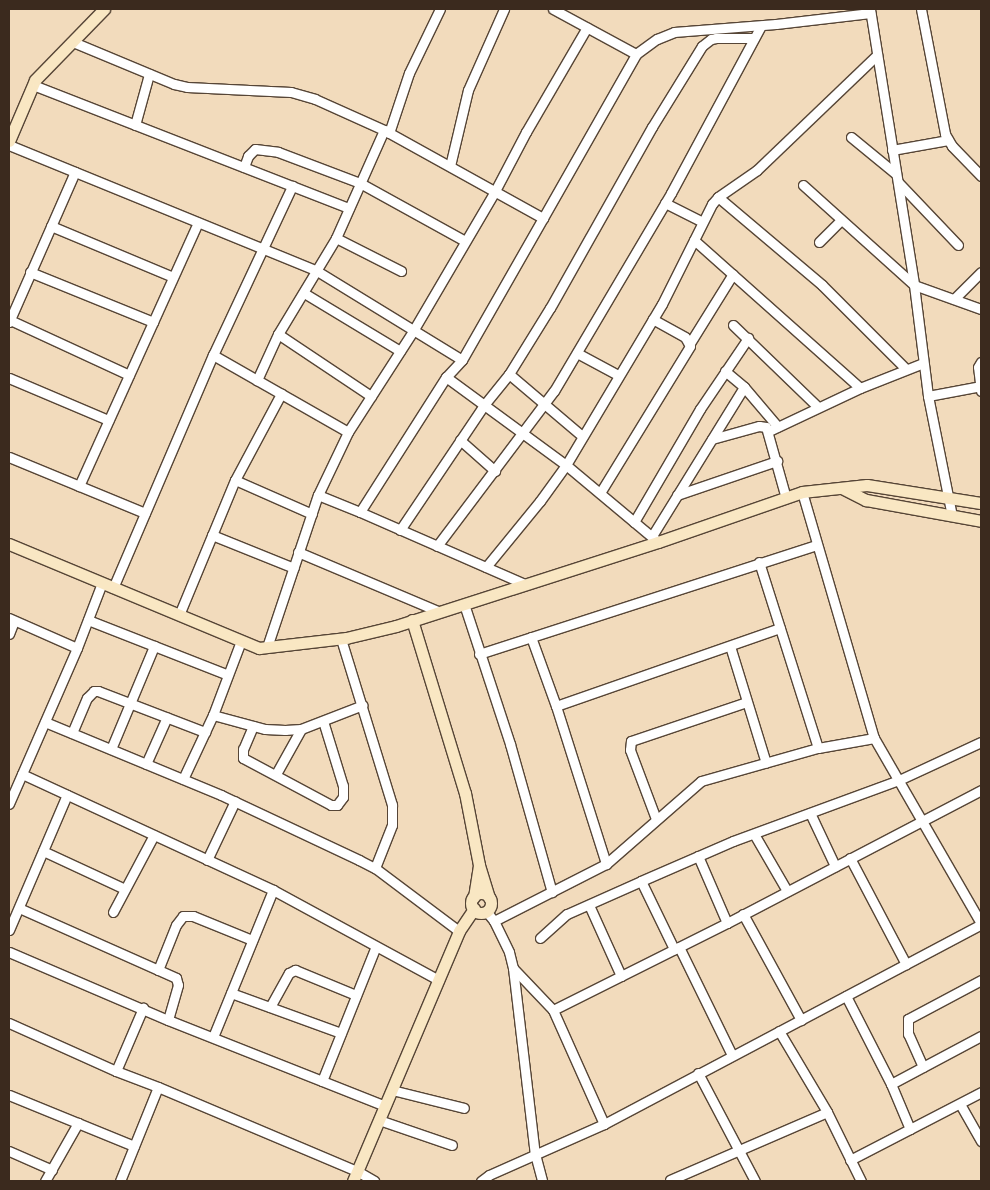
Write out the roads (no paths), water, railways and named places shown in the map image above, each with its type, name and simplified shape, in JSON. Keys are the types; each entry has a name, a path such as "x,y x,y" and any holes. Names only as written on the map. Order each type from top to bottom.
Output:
{"main road":[{"path":"9,141 35,80 104,9"},
{"path":"9,544 241,641 259,648 267,648 341,638 440,612 655,539 802,492 867,485 981,503"},
{"path":"841,488 866,500 981,522"},
{"path":"412,620 465,793 479,865 491,904 486,911 478,912 474,910"},
{"path":"474,910 472,903 479,865"},
{"path":"474,897 482,893 489,896"},
{"path":"355,1176 459,931 474,910"}],"street":[{"path":"257,380 278,334 336,238 360,183 387,131 409,72 440,9"},
{"path":"450,166 468,90 504,9"},
{"path":"553,9 636,54"},
{"path":"921,9 943,127 948,140 981,176"},
{"path":"360,512 446,377 462,360 636,54 657,39 674,32 761,26 870,11 914,285 928,396 952,516"},
{"path":"437,546 523,434 577,353 665,203 761,26"},
{"path":"267,648 318,495 348,432 413,331 495,191 535,116 587,27"},
{"path":"400,530 484,405 509,374 550,308 656,119 702,46 711,39 716,38 754,38"},
{"path":"73,42 149,74 187,87 291,92 315,99 387,131 543,218"},
{"path":"486,567 566,465 653,319 675,280 701,221 718,197 757,170 877,55"},
{"path":"135,125 149,74"},
{"path":"33,85 349,208"},
{"path":"851,137 897,178 958,245"},
{"path":"892,150 948,140"},
{"path":"9,145 317,271 462,360"},
{"path":"244,167 251,151 263,148 318,166 360,183 464,241"},
{"path":"75,172 9,321 129,374"},
{"path":"803,185 914,285 981,309"},
{"path":"9,804 88,620 145,513 213,355 292,186"},
{"path":"718,197 822,285 906,369"},
{"path":"665,203 701,221"},
{"path":"819,242 841,220"},
{"path":"79,486 198,223"},
{"path":"52,226 173,277"},
{"path":"336,238 401,271"},
{"path":"694,240 860,388"},
{"path":"30,272 153,322"},
{"path":"954,299 981,272"},
{"path":"600,494 733,274"},
{"path":"304,292 400,351"},
{"path":"653,319 686,338 690,343"},
{"path":"734,325 818,407"},
{"path":"278,334 371,396"},
{"path":"634,522 700,409 748,338"},
{"path":"577,353 618,375"},
{"path":"213,355 348,432"},
{"path":"981,362 978,367 981,391"},
{"path":"769,431 860,388 923,363"},
{"path":"725,371 744,387 778,427"},
{"path":"509,374 582,436"},
{"path":"446,377 566,465 655,539 677,495 744,387"},
{"path":"9,378 108,420"},
{"path":"928,396 981,386"},
{"path":"179,615 235,480 281,394"},
{"path":"712,439 759,426 766,428 769,431 786,498"},
{"path":"460,440 495,471"},
{"path":"9,457 145,513"},
{"path":"677,495 777,461"},
{"path":"235,480 312,514"},
{"path":"481,1181 535,1154 604,1124 981,924 923,820 874,738 802,492"},
{"path":"318,495 525,584"},
{"path":"212,535 294,568"},
{"path":"479,654 759,562 817,545"},
{"path":"298,552 440,612"},
{"path":"759,562 818,748"},
{"path":"464,604 510,744 552,892"},
{"path":"9,634 12,620 77,648"},
{"path":"88,620 228,675"},
{"path":"556,706 780,628"},
{"path":"530,637 556,706 606,864"},
{"path":"341,638 390,795 393,816 390,834 375,868"},
{"path":"183,779 213,715 241,641"},
{"path":"110,749 154,646"},
{"path":"730,646 766,763"},
{"path":"72,733 87,698 94,691 104,692 205,732"},
{"path":"656,819 630,750 631,741 747,702"},
{"path":"213,715 274,730 301,729 362,706"},
{"path":"146,764 167,717"},
{"path":"252,726 243,749 243,758 331,805 340,804 343,797 343,786 323,721"},
{"path":"44,722 183,779 375,868 459,931"},
{"path":"276,774 301,729"},
{"path":"494,921 606,864 700,781 818,748 874,738"},
{"path":"540,938 567,914 641,881 698,856 810,813 981,742"},
{"path":"22,774 273,890 438,980"},
{"path":"552,1010 727,923 981,790"},
{"path":"9,930 67,795"},
{"path":"207,860 235,802"},
{"path":"810,813 836,866"},
{"path":"754,834 787,891"},
{"path":"113,912 154,835"},
{"path":"43,851 126,889"},
{"path":"698,856 727,923"},
{"path":"850,858 906,964"},
{"path":"641,881 732,1055"},
{"path":"213,1037 273,890"},
{"path":"589,905 621,976"},
{"path":"19,908 176,978 178,982 168,1020"},
{"path":"486,911 494,921 509,952 535,1154 542,1181"},
{"path":"743,914 801,1020"},
{"path":"158,970 176,924 183,916 193,916 252,940"},
{"path":"322,1081 376,946"},
{"path":"9,952 168,1020 385,1106"},
{"path":"512,968 538,992 552,1010 604,1124"},
{"path":"270,1007 289,973 295,970 356,995"},
{"path":"924,1067 908,1034 908,1019 981,980"},
{"path":"231,993 341,1033"},
{"path":"846,996 891,1084 910,1129"},
{"path":"116,1071 143,1008"},
{"path":"9,1023 116,1071 158,1087 355,1176 374,1181"},
{"path":"779,1031 827,1112 861,1181"},
{"path":"891,1084 981,1036"},
{"path":"698,1073 755,1181"},
{"path":"120,1181 158,1087"},
{"path":"392,1090 464,1108"},
{"path":"850,1160 981,1092"},
{"path":"9,1094 134,1146"},
{"path":"960,1104 981,1141"},
{"path":"669,1181 827,1112"},
{"path":"379,1120 452,1145"},
{"path":"45,1181 78,1123"},
{"path":"9,1151 52,1170"}]}
